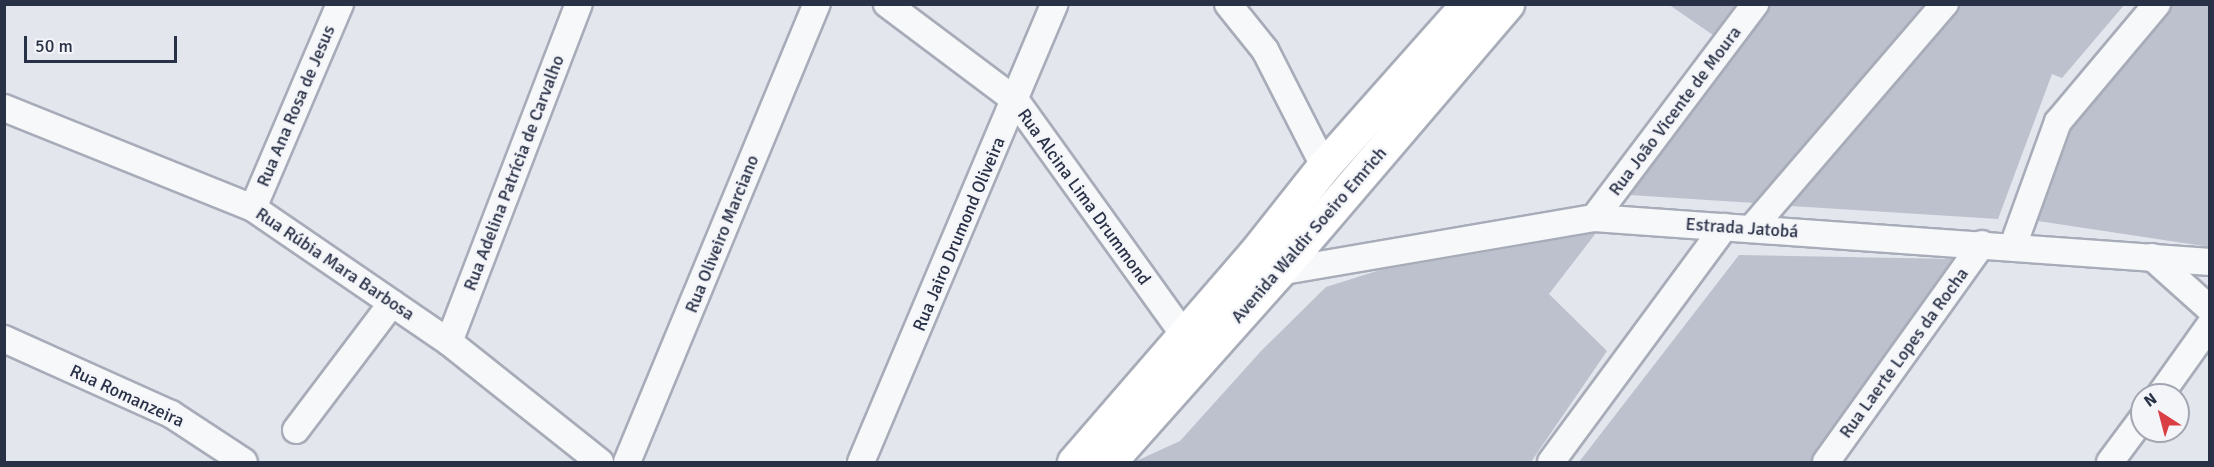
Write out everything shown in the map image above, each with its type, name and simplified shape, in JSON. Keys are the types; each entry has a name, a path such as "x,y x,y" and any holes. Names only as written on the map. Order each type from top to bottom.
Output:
{"main road":[{"name":"Avenida Waldir Soeiro Emrich","path":"1074,462 1255,253 1324,166 1468,4"},
{"name":"Avenida Waldir Soeiro Emrich","path":"1109,462 1278,272 1507,4"}],"street":[{"name":"Rua Ana Rosa de Jesus","path":"253,208 340,4"},
{"name":"Rua Adelina Patrícia de Carvalho","path":"449,342 579,4"},
{"name":"Rua Oliveiro Marciano","path":"627,462 817,4"},
{"name":"Rua Alcina Lima Drummond","path":"887,4 1016,101 1184,335"},
{"name":"Rua Jairo Drumond Oliveira","path":"861,462 1016,101 1054,4"},
{"path":"1228,4 1265,50 1324,166"},
{"name":"Rua João Vicente de Moura","path":"1594,218 1755,4"},
{"path":"1752,228 1945,4"},
{"path":"2013,246 2058,122 2157,4"},
{"name":"Rua Rúbia Mara Barbosa","path":"4,108 253,208 449,342 600,462"},
{"name":"Estrada Jatobá","path":"1278,272 1594,218 2013,246 2210,262"},
{"path":"1551,462 1724,227"},
{"name":"Rua Laerte Lopes da Rocha","path":"1826,462 1982,244"},
{"path":"2152,257 2210,309"},
{"path":"296,430 392,303"},
{"path":"2169,383 2210,326"},
{"name":"Rua Romanzeira","path":"4,339 171,414 244,462"},
{"path":"2110,462 2130,435"}],"building":[{"path":"1668,4 1736,4 1713,35"},
{"path":"1770,4 1925,4 1754,203 1630,195 1767,13"},
{"path":"1960,4 2125,4 2062,78 2052,74 1998,219 1791,206 1956,14"},
{"path":"2172,4 2210,4 2210,247 2038,221 2071,130 2168,14"},
{"path":"1596,233 1549,294 1607,351 1531,462 1134,462 1180,441 1262,350 1326,287 1380,270"},
{"path":"1739,255 1953,259 1814,453 1811,462 1579,462"}]}
